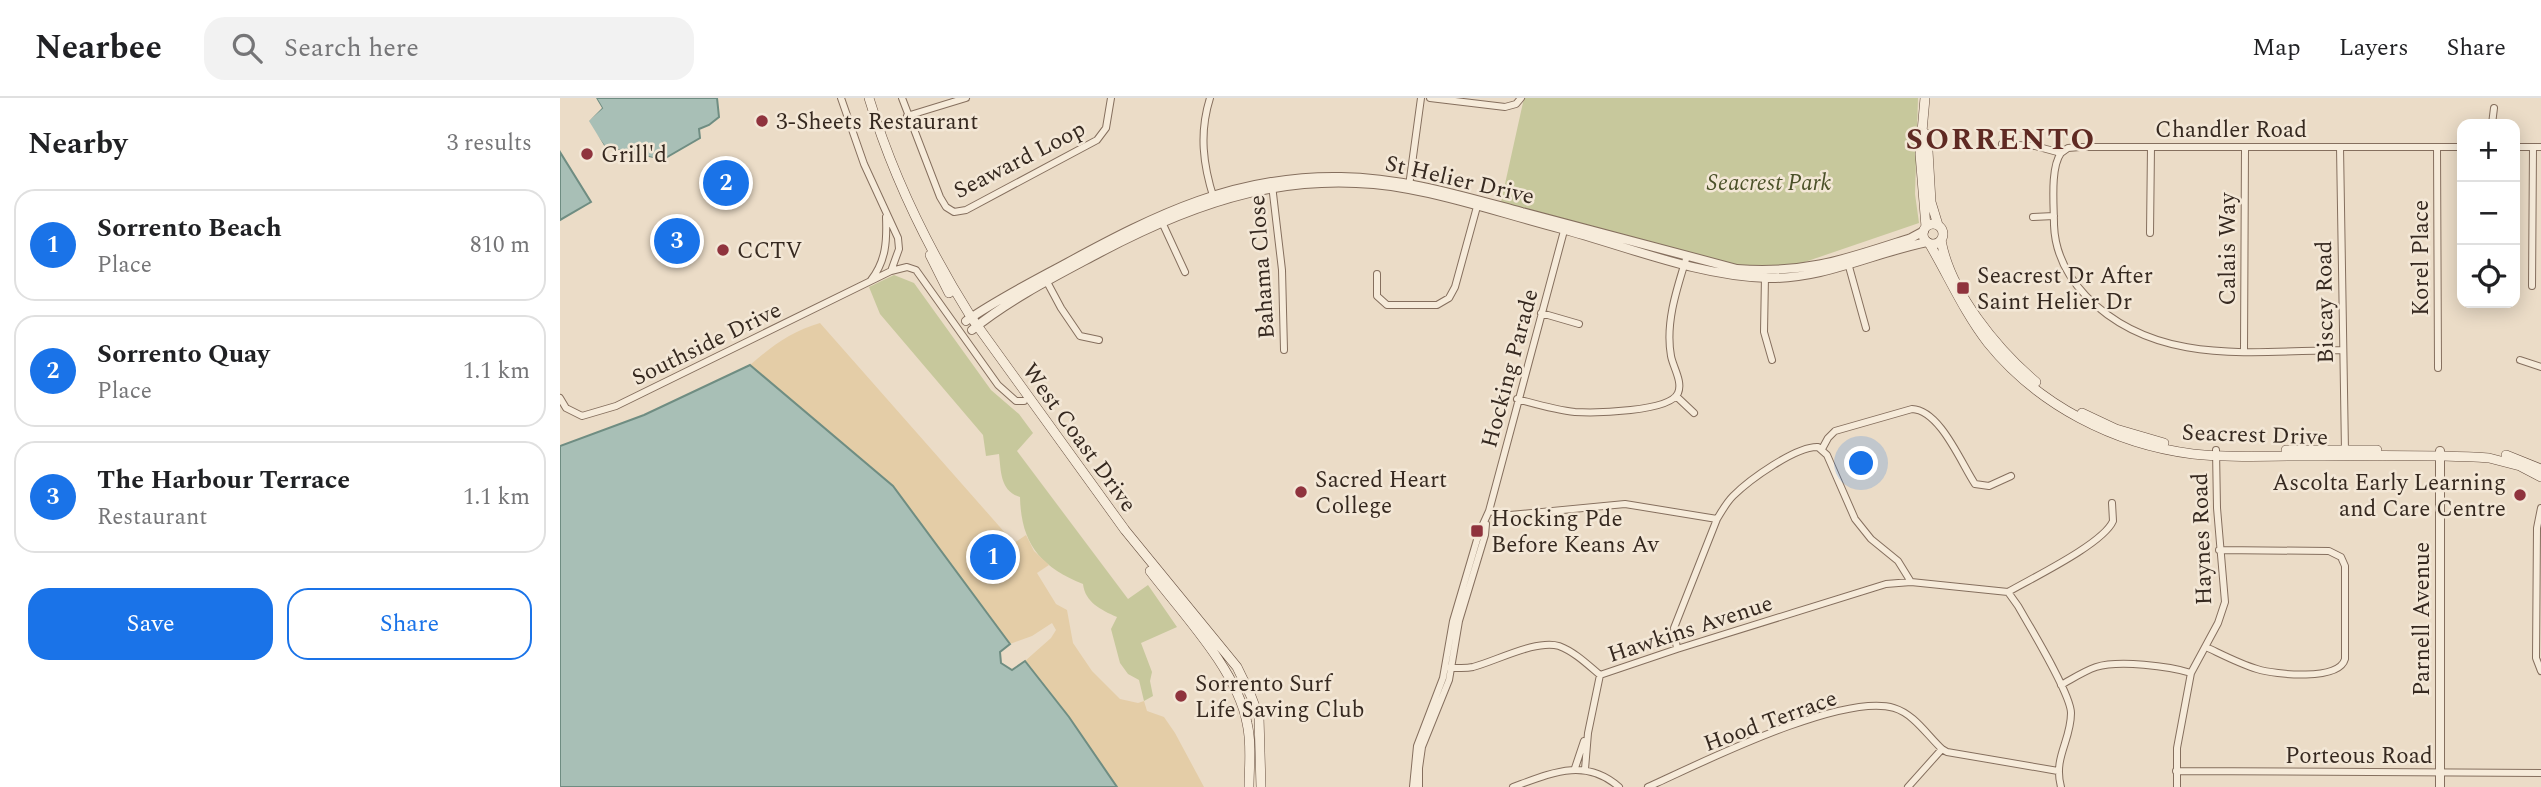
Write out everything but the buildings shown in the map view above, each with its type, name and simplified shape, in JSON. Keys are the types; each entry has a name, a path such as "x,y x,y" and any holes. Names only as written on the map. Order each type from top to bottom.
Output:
{"main road":[{"name":"West Coast Drive","path":"863,98 897,187 943,282 1125,530 1237,667 1259,717 1261,787"},
{"name":"West Coast Drive","path":"869,98 900,180 972,323 1024,401 1231,679 1243,705 1248,726 1249,787"},
{"path":"1925,98 1920,154 1925,229 1928,242 1936,244 1944,234 1933,212 1926,143 1931,98"},
{"path":"1925,229 1933,224 1938,225"},
{"name":"Seacrest Drive","path":"1941,240 1949,267 1981,323 2014,363 2050,393 2082,413 2133,435 2216,453"},
{"name":"Seacrest Drive","path":"1928,242 1966,312 2008,364 2042,395 2092,425 2129,440 2175,452 2499,454 2541,469"},
{"name":"Seacrest Drive","path":"2440,454 2489,458 2520,466 2541,477"}],"street":[{"path":"841,98 859,153 898,237 899,249 891,271"},
{"name":"Seaward Loop","path":"902,98 940,197 950,210 961,212 1097,140 1106,128 1111,98"},
{"path":"907,116 966,98"},
{"path":"1210,98 1202,142 1206,171 1214,198"},
{"path":"1409,186 1421,98"},
{"path":"1430,98 1505,107 1516,104 1521,98"},
{"path":"2493,119 2494,108"},
{"name":"Chandler Road","path":"2002,144 2035,146 2061,153 2068,148 2080,147 2457,147"},
{"path":"2150,233 2151,146"},
{"name":"Calais Way","path":"2244,351 2245,147"},
{"name":"Biscay Road","path":"2340,147 2345,453"},
{"name":"Korel Place","path":"2437,147 2438,368"},
{"path":"2520,147 2541,147"},
{"path":"2532,286 2533,147"},
{"path":"2061,153 2055,165 2054,216 2057,246 2062,265 2081,292 2103,314 2137,333 2168,345 2196,350 2342,350"},
{"name":"St Helier Drive","path":"972,323 1045,279 1160,218 1214,198 1272,185 1338,177 1409,186 1685,260 1765,274 1847,262 1928,242"},
{"name":"Bahama Close","path":"1272,185 1282,270 1284,350"},
{"path":"1377,274 1377,296 1387,305 1442,303 1449,298 1455,287 1478,203"},
{"path":"870,281 881,265 885,252 886,215"},
{"path":"2032,217 2054,216"},
{"path":"1160,218 1185,272"},
{"name":"Hocking Parade","path":"1419,787 1422,747 1449,680 1448,667 1455,614 1479,533 1486,522 1565,227"},
{"name":"St Helier Drive","path":"1847,262 1925,229"},
{"path":"1517,399 1560,410 1588,411 1641,408 1658,405 1676,396 1679,380 1671,356 1670,332 1673,305 1685,260"},
{"path":"1847,262 1866,328"},
{"path":"891,271 907,267 916,270 998,385 1016,401 1024,401"},
{"name":"Southside Drive","path":"560,398 566,408 582,416 616,406 891,271"},
{"path":"1765,274 1764,332 1772,360"},
{"path":"1045,279 1080,336 1099,340"},
{"path":"1541,313 1579,324"},
{"path":"2520,360 2541,366"},
{"path":"1676,396 1694,413"},
{"path":"1822,449 1835,431 1918,409 1931,418 1956,450 1975,484 1989,486 2011,476"},
{"path":"1677,649 1674,628 1724,507 1738,492 1774,465 1803,449 1822,449 1827,455 1855,519 1871,539 1898,561 1911,582"},
{"name":"Haynes Road","path":"2177,787 2178,740 2191,673 2222,614 2225,602 2219,550 2216,453"},
{"name":"Parnell Avenue","path":"2440,454 2440,787"},
{"path":"2061,787 2058,771 2071,717 2070,702 2008,592 2076,553 2105,532 2113,521 2112,503"},
{"path":"1489,510 1510,514 1625,504 1717,519"},
{"path":"2541,508 2537,528 2536,658 2541,671"},
{"path":"2206,647 2270,672 2328,674 2341,668 2345,659 2345,566 2341,557 2329,551 2219,550"},
{"name":"Hawkins Avenue","path":"1448,667 1473,667 1534,647 1551,645 1559,646 1577,656 1600,675 1886,584 1911,582 2008,592"},
{"path":"2061,685 2089,670 2108,665 2180,669 2191,673"},
{"name":"Hocking Parade","path":"1413,787 1417,746 1448,667"},
{"path":"1585,769 1588,733 1600,675"},
{"name":"Hood Terrace","path":"1648,787 1767,734 1857,708 1883,706 1901,711 1917,722 1942,749"},
{"path":"1575,768 1588,733"},
{"path":"1908,787 1942,749 2058,771"},
{"path":"1513,787 1575,768 1597,774 1619,787"},
{"name":"Porteous Road","path":"2176,771 2541,773"}],"green space":[{"name":"Seacrest Park","path":"1524,98 1918,98 1915,194 1919,223 1796,265 1757,268 1706,259 1501,202"},
{"path":"894,275 914,283 991,390 1019,414 1033,433 1017,451 1128,599 1148,585 1177,627 1141,643 1152,672 1150,681 1153,696 1144,701 1139,680 1128,674 1120,663 1111,629 1117,617 1095,605 1087,596 1083,584 1055,570 1036,551 1024,528 1020,497 1009,490 1003,480 999,454 986,456 983,435 880,314 869,287"}],"sand":[{"path":"820,323 1014,543 1026,535 1034,551 1049,565 1037,573 1056,604 1067,610 1073,643 1092,671 1120,699 1138,703 1144,701 1147,711 1164,717 1204,787 1117,787 1069,717 1025,661 1051,638 1056,630 1052,623 1032,636 1010,644 893,486 750,365 783,340"}],"shaded area":[{"path":"596,98 717,98 719,117 699,129 700,138 662,160 605,147 586,122 602,108"},
{"path":"560,152 591,202 560,220"},
{"path":"750,365 893,486 1010,644 1000,652 1001,663 1012,670 1025,661 1069,717 1117,787 560,787 560,446 644,415"}],"pier":[{"path":"592,98 596,98 602,108 589,121 605,147 662,160 658,163 603,149 583,123 584,115 597,107"}],"place":[{"name":"3-Sheets Restaurant","path":"762,121"},
{"name":"Grill'd","path":"587,154"},
{"name":"Sorrento Quay","path":"726,183"},
{"name":"The Harbour Terrace","path":"677,241"},
{"name":"CCTV","path":"723,250"},
{"name":"Seacrest Dr After Saint Helier Dr","path":"1963,288"},
{"name":"Sacred Heart College","path":"1301,492"},
{"name":"Ascolta Early Learning and Care Centre","path":"2520,495"},
{"name":"Hocking Pde Before Keans Av","path":"1477,531"},
{"name":"Sorrento Beach","path":"993,557"},
{"name":"Sorrento Surf Life Saving Club","path":"1181,696"}],"district":[{"name":"SORRENTO","path":"2001,139"}]}
